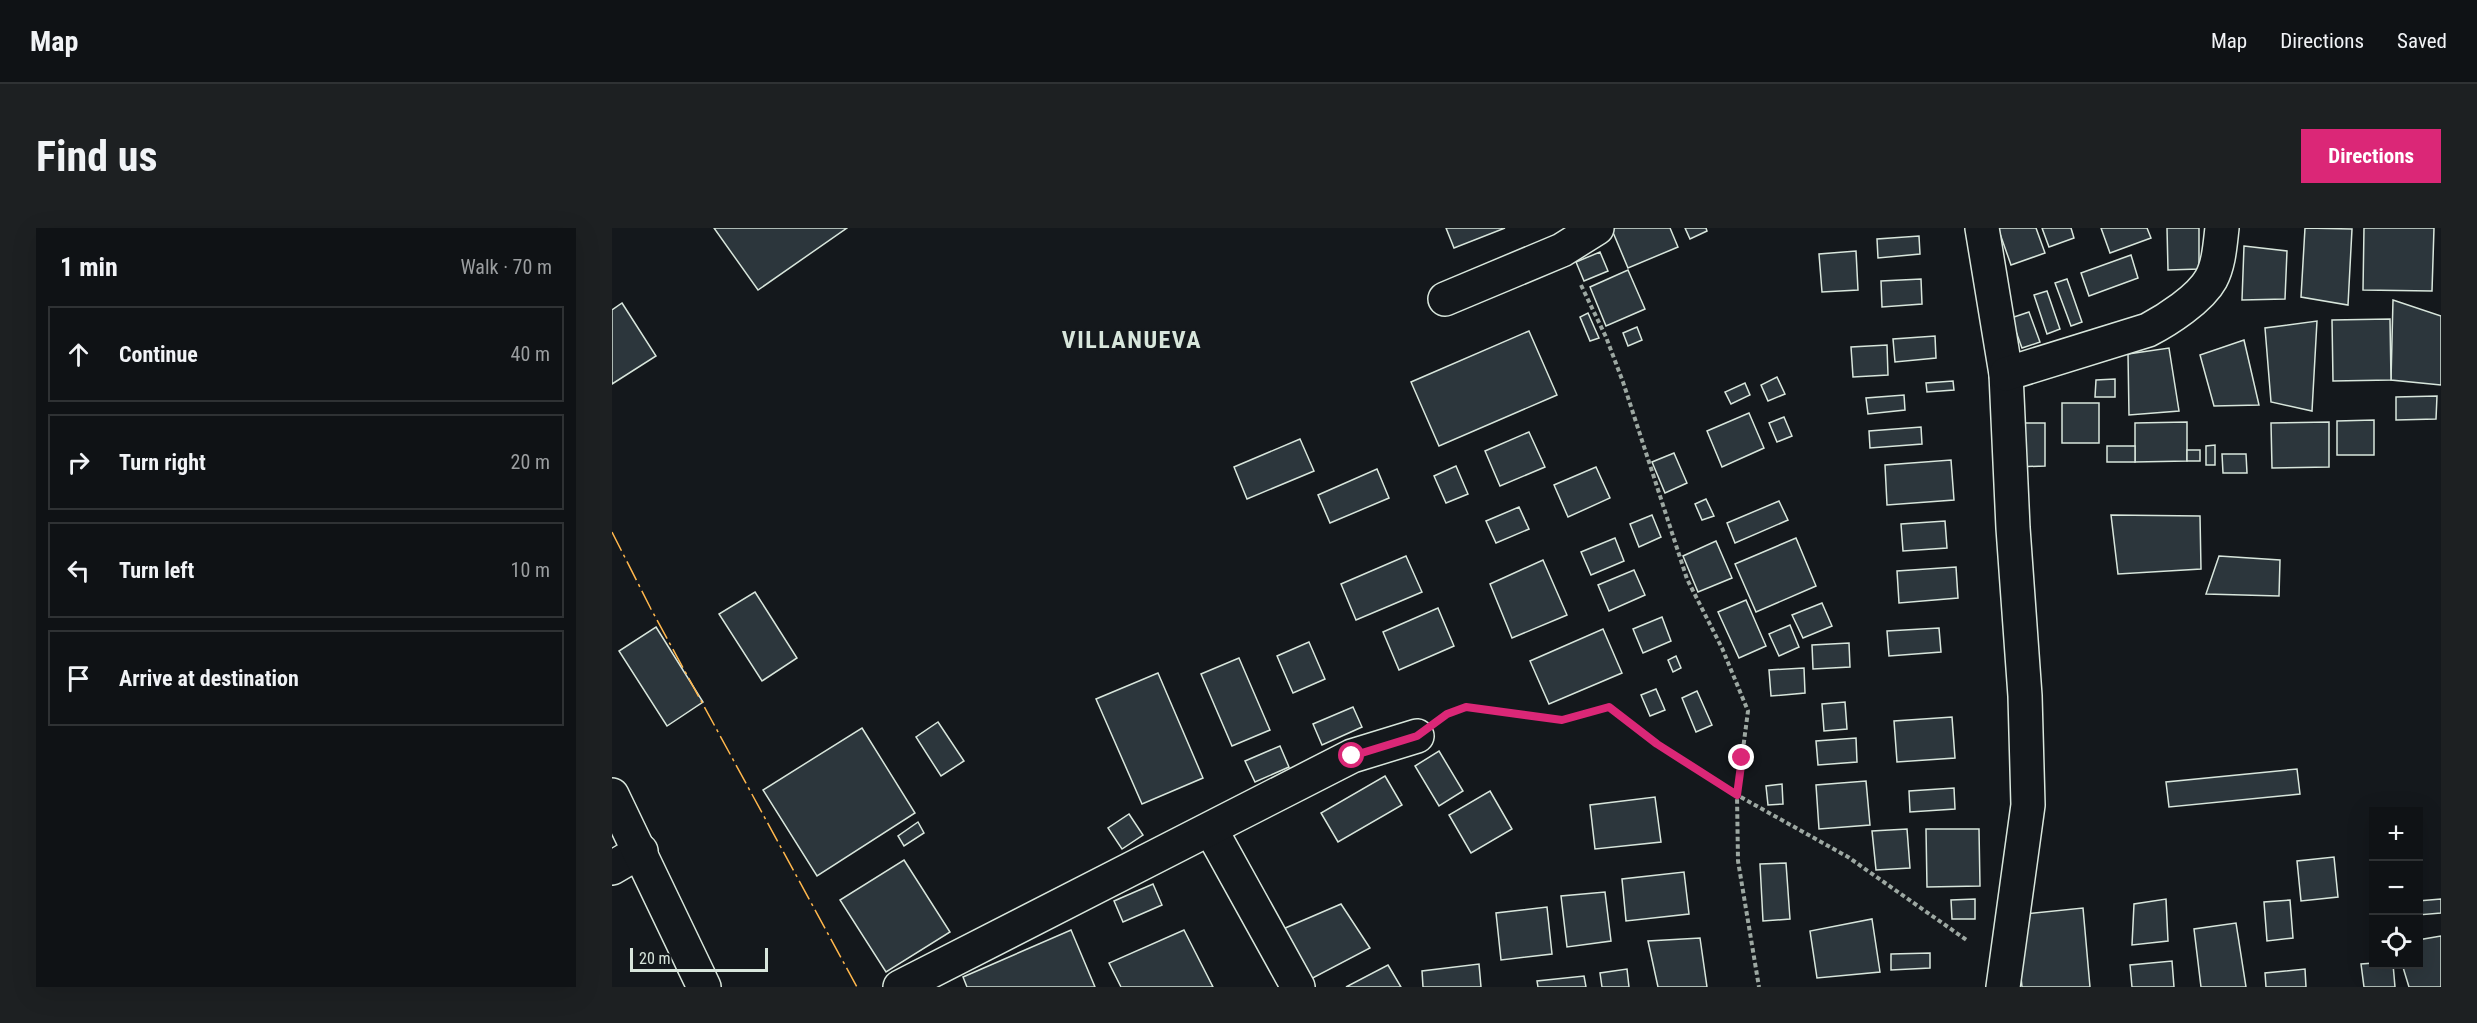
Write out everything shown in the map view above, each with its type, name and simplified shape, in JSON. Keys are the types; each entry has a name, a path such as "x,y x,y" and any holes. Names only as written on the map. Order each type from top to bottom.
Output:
{"main road":[{"path":"1445,300 1555,244 1597,228"},
{"path":"1982,228 2006,374 2014,552 2025,696 2028,805 2004,977"},
{"path":"2006,374 2148,330 2169,319 2210,280 2219,256 2222,228"},
{"path":"900,987 1352,756 1417,736"},
{"path":"612,795 641,851 704,987"},
{"path":"1211,830 1298,987"},
{"path":"612,868 641,851"}],"path":[{"path":"1555,244 1606,337 1687,579 1722,648 1748,711 1737,795 1738,861 1760,987"},
{"path":"1417,736 1447,714 1466,707 1562,720 1609,707 1657,744 1737,795 1848,857 2004,977"}],"building":[{"path":"714,228 847,228 758,290"},
{"path":"1446,228 1505,228 1454,248"},
{"path":"1615,228 1670,228 1678,247 1628,268 1612,230"},
{"path":"1685,228 1706,228 1707,231 1690,239"},
{"path":"1998,228 2036,228 2045,253 2011,265"},
{"path":"2042,228 2071,228 2074,238 2049,247"},
{"path":"2101,228 2147,228 2151,238 2110,253"},
{"path":"2167,228 2199,228 2199,269 2168,270"},
{"path":"2305,228 2352,229 2348,305 2301,297"},
{"path":"2364,228 2434,228 2432,291 2363,290"},
{"path":"1919,236 1920,254 1878,258 1877,239"},
{"path":"2244,246 2287,251 2285,299 2242,300"},
{"path":"1856,251 1858,290 1822,292 1819,254"},
{"path":"1600,252 1608,271 1584,281 1576,262"},
{"path":"2131,255 2138,278 2089,296 2081,273"},
{"path":"1628,270 1645,309 1606,326 1590,287"},
{"path":"1921,279 1922,304 1882,307 1881,281"},
{"path":"2067,279 2082,322 2071,326 2055,283"},
{"path":"2047,291 2060,329 2047,334 2034,295"},
{"path":"2393,300 2441,316 2441,385 2391,380"},
{"path":"622,303 656,356 612,384 612,310"},
{"path":"2029,312 2040,342 2022,348 2011,318"},
{"path":"1588,313 1599,338 1590,341 1580,317"},
{"path":"2390,319 2391,380 2333,381 2332,320"},
{"path":"2317,321 2312,411 2271,402 2265,328"},
{"path":"1637,327 1642,340 1628,346 1623,333"},
{"path":"1529,331 1557,395 1439,446 1411,382"},
{"path":"1935,336 1936,358 1895,362 1893,339"},
{"path":"2244,340 2259,405 2214,406 2200,355"},
{"path":"1887,345 1888,375 1853,377 1851,347"},
{"path":"2169,348 2179,411 2129,415 2128,354"},
{"path":"1777,377 1785,394 1768,401 1761,385"},
{"path":"2115,379 2115,397 2095,397 2096,380"},
{"path":"1953,381 1954,390 1927,392 1926,383"},
{"path":"1745,383 1750,395 1731,404 1725,392"},
{"path":"1904,395 1905,410 1868,414 1866,398"},
{"path":"2437,396 2436,419 2396,420 2396,397"},
{"path":"2062,403 2099,403 2099,443 2062,443"},
{"path":"1749,413 1764,448 1722,467 1707,431"},
{"path":"1784,417 1792,436 1777,442 1769,423"},
{"path":"2374,420 2374,455 2337,455 2337,421"},
{"path":"2187,422 2187,461 2135,462 2135,423"},
{"path":"2329,422 2329,467 2272,468 2271,423"},
{"path":"2014,423 2045,423 2045,466 2014,467"},
{"path":"1921,427 1922,444 1870,448 1869,431"},
{"path":"1529,432 1545,467 1500,486 1485,451"},
{"path":"1300,439 1314,471 1247,499 1234,467"},
{"path":"2215,445 2215,465 2206,465 2206,446"},
{"path":"2107,446 2135,446 2135,462 2107,462"},
{"path":"2187,450 2200,450 2200,461 2187,461"},
{"path":"1674,453 1687,483 1665,493 1652,462"},
{"path":"2222,454 2246,454 2247,473 2223,473"},
{"path":"1951,460 1954,500 1887,505 1885,465"},
{"path":"1456,466 1468,494 1446,503 1434,476"},
{"path":"1596,467 1610,498 1568,517 1554,485"},
{"path":"1377,469 1389,498 1330,523 1318,495"},
{"path":"1706,499 1714,516 1702,520 1695,504"},
{"path":"1779,501 1788,520 1735,543 1727,523"},
{"path":"1519,507 1529,529 1496,543 1486,521"},
{"path":"1652,515 1661,537 1639,547 1630,524"},
{"path":"2111,515 2200,516 2201,569 2118,574"},
{"path":"1945,521 1947,548 1903,551 1901,524"},
{"path":"1615,538 1624,561 1591,575 1581,552"},
{"path":"1796,538 1816,586 1756,612 1735,564"},
{"path":"1716,541 1732,578 1698,592 1683,556"},
{"path":"1406,556 1422,592 1356,620 1341,584"},
{"path":"2219,556 2280,560 2279,596 2206,594"},
{"path":"1543,560 1567,615 1512,638 1490,584"},
{"path":"1956,567 1958,598 1899,603 1897,571"},
{"path":"1634,570 1645,595 1609,611 1598,585"},
{"path":"755,592 797,658 762,681 719,614"},
{"path":"1746,600 1766,646 1739,658 1718,612"},
{"path":"1822,603 1832,626 1803,638 1792,615"},
{"path":"1438,608 1454,646 1399,670 1383,632"},
{"path":"1662,617 1671,641 1643,653 1633,629"},
{"path":"1790,625 1799,647 1779,656 1769,634"},
{"path":"656,627 703,702 667,726 619,651"},
{"path":"1939,628 1941,652 1889,656 1887,631"},
{"path":"1603,629 1622,673 1549,704 1530,661"},
{"path":"1309,642 1325,679 1293,693 1277,656"},
{"path":"1849,643 1850,667 1813,669 1812,645"},
{"path":"1676,656 1681,668 1673,672 1668,660"},
{"path":"1239,658 1270,730 1232,746 1201,674"},
{"path":"1804,668 1805,693 1771,696 1769,670"},
{"path":"1158,673 1203,778 1142,804 1096,699"},
{"path":"1656,689 1665,710 1650,716 1641,695"},
{"path":"1697,691 1712,725 1696,732 1682,698"},
{"path":"1845,702 1847,729 1824,731 1822,704"},
{"path":"1353,707 1362,727 1322,745 1313,724"},
{"path":"1952,717 1955,758 1897,762 1894,721"},
{"path":"938,722 964,761 941,776 916,737"},
{"path":"862,728 915,813 817,876 763,790"},
{"path":"1856,738 1857,762 1818,765 1816,741"},
{"path":"1280,746 1289,767 1255,782 1245,761"},
{"path":"1439,751 1463,791 1439,806 1415,766"},
{"path":"2297,769 2300,794 2169,807 2166,782"},
{"path":"1385,776 1402,805 1338,842 1321,813"},
{"path":"1866,781 1870,825 1819,829 1816,785"},
{"path":"1782,784 1783,804 1768,805 1766,786"},
{"path":"1954,788 1955,809 1910,812 1909,791"},
{"path":"1490,791 1512,829 1471,853 1449,815"},
{"path":"1655,797 1661,842 1595,849 1590,805"},
{"path":"1129,814 1143,835 1122,849 1108,828"},
{"path":"918,822 924,833 904,846 898,836"},
{"path":"1907,829 1910,868 1876,870 1872,831"},
{"path":"1926,829 1979,829 1980,886 1927,887"},
{"path":"2334,857 2338,897 2301,901 2297,861"},
{"path":"904,860 950,932 886,972 840,900"},
{"path":"1786,863 1790,919 1763,921 1760,864"},
{"path":"1684,872 1689,914 1626,921 1622,879"},
{"path":"1153,884 1162,905 1123,922 1114,901"},
{"path":"1605,892 1611,941 1567,947 1561,896"},
{"path":"1975,899 1975,919 1952,919 1951,900"},
{"path":"2166,899 2168,941 2132,945 2134,904"},
{"path":"2441,899 2441,913 2423,915 2423,901"},
{"path":"2290,900 2293,938 2267,941 2264,902"},
{"path":"1341,904 1370,948 1307,981 1283,929"},
{"path":"1547,907 1552,954 1501,960 1496,913"},
{"path":"2083,908 2090,987 2022,987 2015,915"},
{"path":"1872,919 1880,972 1817,978 1810,931"},
{"path":"2236,923 2246,987 2201,987 2194,929"},
{"path":"1071,930 1095,987 967,987 963,977"},
{"path":"1184,930 1213,987 1121,987 1109,963"},
{"path":"2441,936 2441,987 2409,987 2404,969 2423,969 2423,939"},
{"path":"1700,938 1707,987 1658,987 1648,941"},
{"path":"1930,953 1930,968 1891,970 1891,954"},
{"path":"2172,961 2174,987 2132,987 2130,965"},
{"path":"2369,963 2369,969 2393,969 2395,987 2364,987 2361,964"},
{"path":"1479,964 1481,987 1423,987 1422,971"},
{"path":"1388,965 1401,987 1346,987"},
{"path":"1627,969 1629,987 1602,987 1600,973"},
{"path":"2305,969 2306,987 2266,987 2265,973"},
{"path":"1584,976 1586,987 1538,987 1537,981"}],"power":[{"path":"612,532 651,609 857,987"}],"district":[{"name":"VILLANUEVA","path":"1132,340"}],"route":[{"path":"1352,756 1417,736 1447,714 1466,707 1562,720 1609,707 1657,744 1737,795 1742,758"}]}
